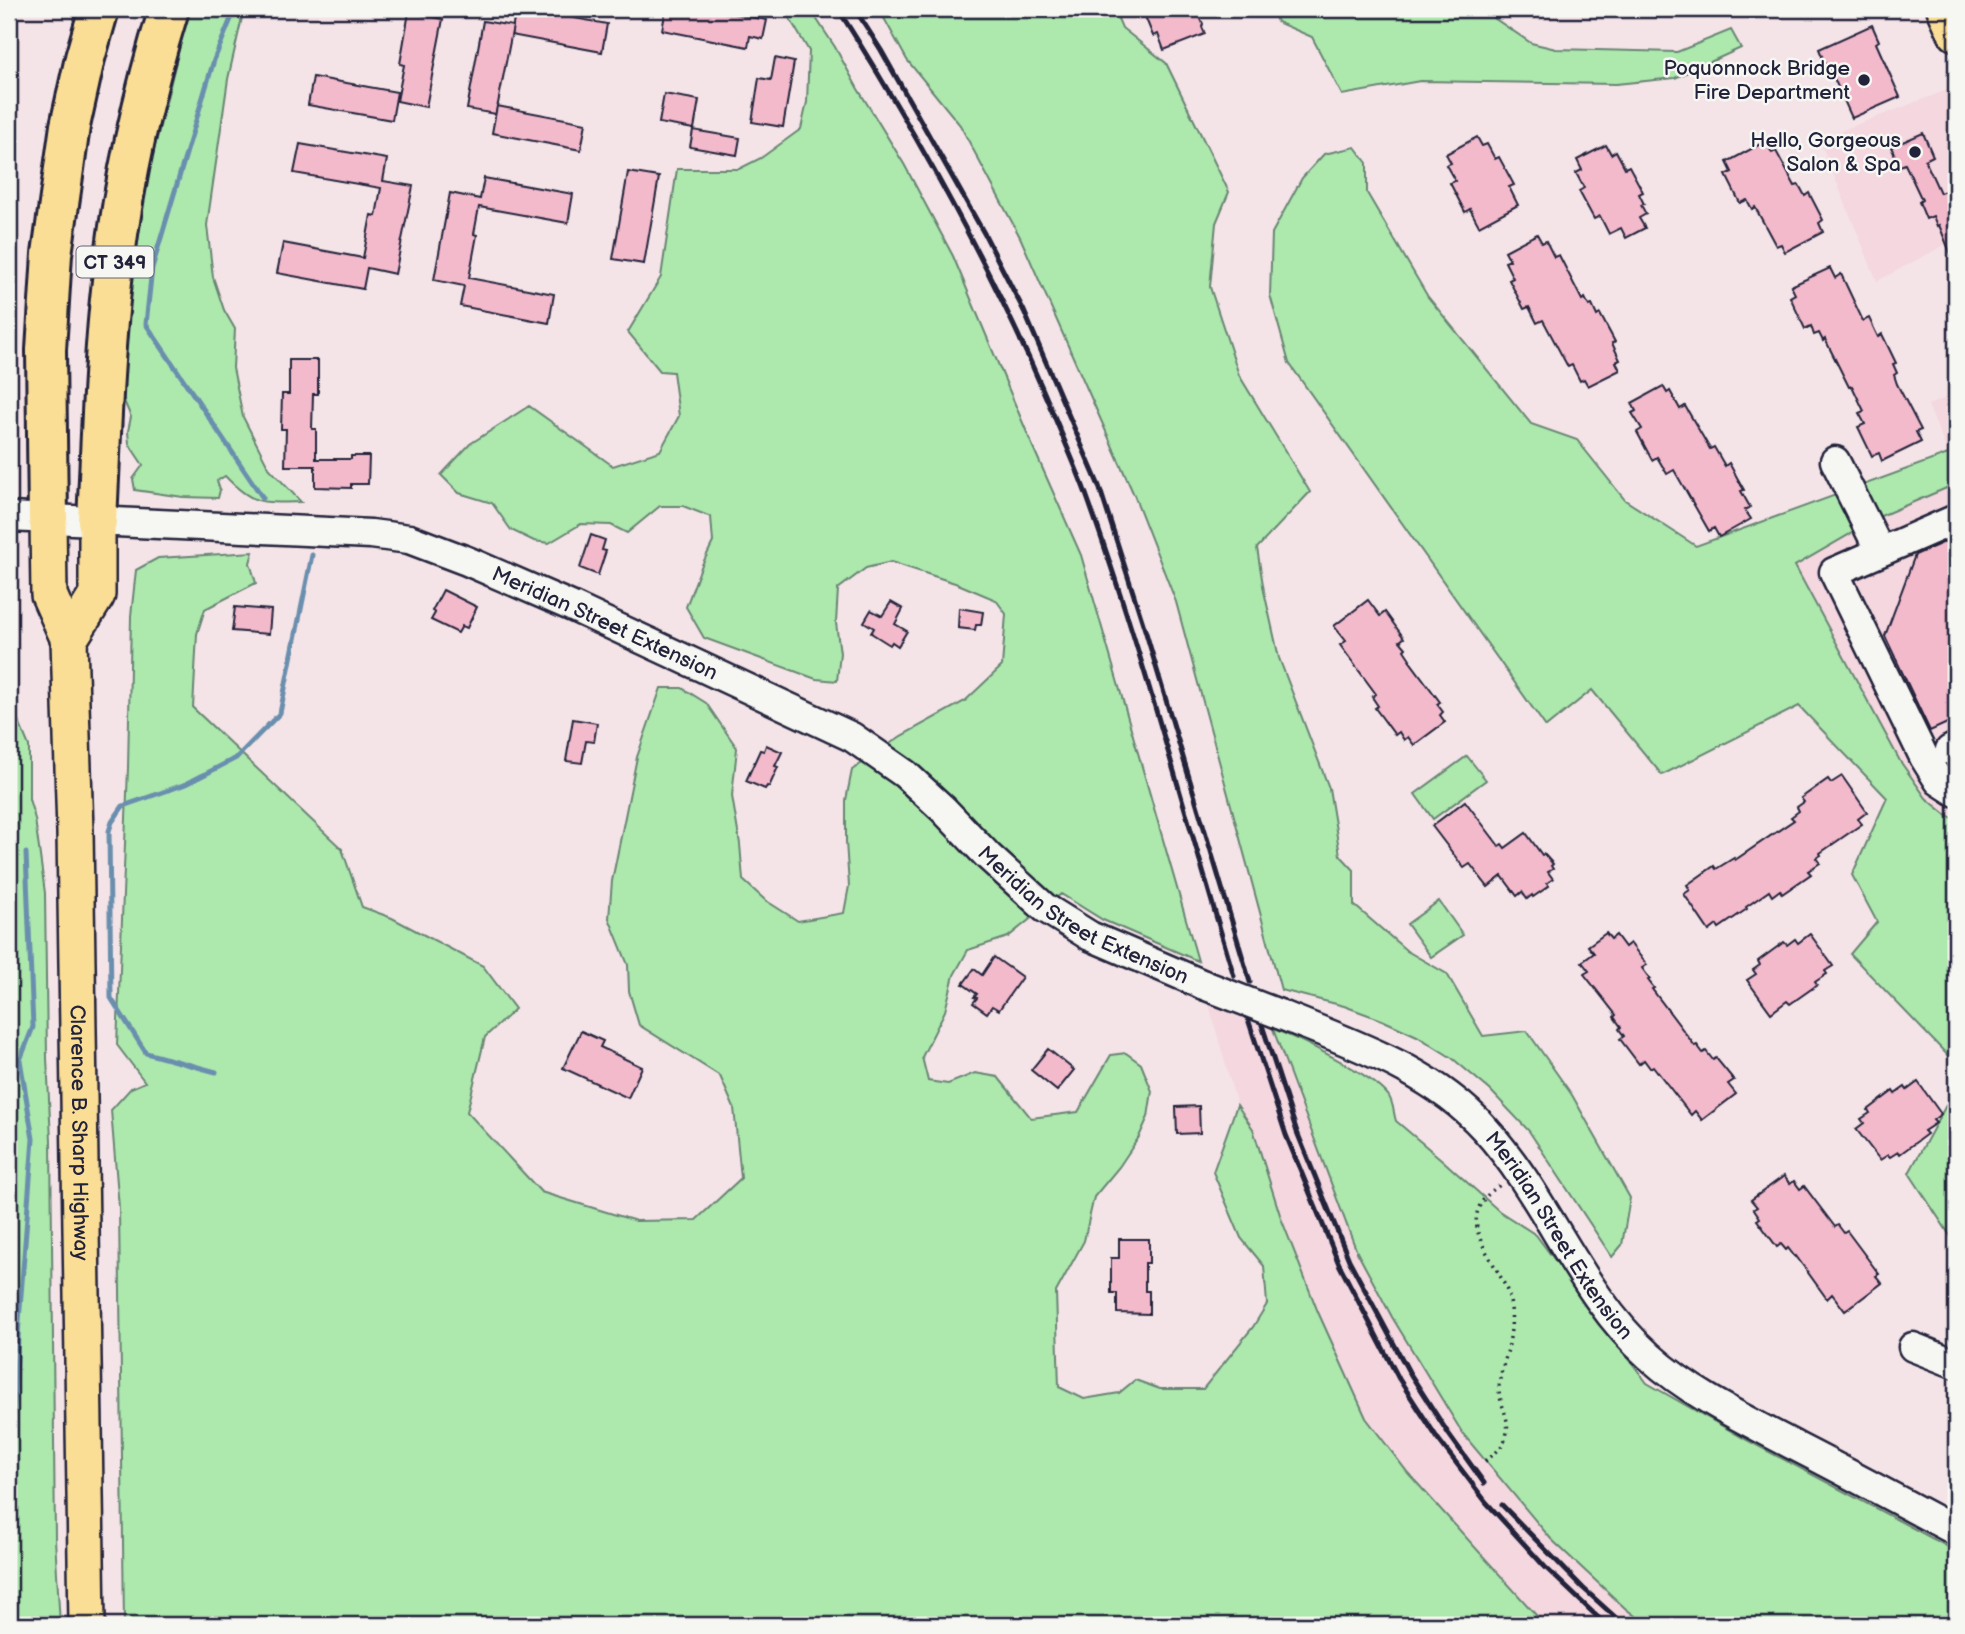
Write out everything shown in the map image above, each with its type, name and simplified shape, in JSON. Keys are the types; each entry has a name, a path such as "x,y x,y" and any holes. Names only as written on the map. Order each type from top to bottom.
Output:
{"highway":[{"name":"CT 349","path":"48,519 46,350 52,254 70,126 99,9"},
{"name":"CT 349","path":"97,521 112,280 139,121 169,9"}],"main road":[{"path":"1945,9 1956,33"},
{"name":"Clarence B. Sharp Highway","path":"48,519 49,596 69,640 87,1625"},
{"name":"CT 349","path":"69,640 97,595 97,521"}],"street":[{"path":"1835,461 1880,551"},
{"name":"Meridian Street Extension","path":"9,517 386,535 409,539 467,561 852,737 905,774 1045,908 1090,936 1385,1058 1442,1090 1486,1129 1519,1174 1583,1275 1622,1330 1647,1355 1679,1382 1956,1531"},
{"path":"1956,519 1834,572 1924,757 1939,781 1956,792"},
{"path":"1913,1347 1956,1364"}],"path":[{"path":"1485,1461 1503,1447 1508,1430 1499,1398 1499,1384 1509,1346 1511,1313 1507,1291 1480,1240 1477,1219 1488,1195 1519,1174"}],"shaded area":[{"path":"1950,89 1956,101 1956,239 1877,281 1819,139"},
{"path":"1956,394 1956,455 1948,454 1928,405"},
{"path":"1956,484 1956,819 1948,816 1926,798 1900,761 1795,566 1883,515"},
{"path":"1209,1005 1273,1029 1357,1252 1463,1434 1551,1539 1647,1625 1545,1625 1408,1473 1366,1418 1318,1312 1281,1218 1253,1129 1237,1105"}],"green space":[{"path":"189,9 244,9 228,79 207,225 213,277 224,310 235,329 233,368 243,417 269,468 301,502 259,500 243,492 225,476 217,481 220,490 218,498 183,497 135,490 133,479 143,465 129,444 131,417 121,394 131,291 141,203"},
{"path":"777,9 810,9 904,164 953,256 1081,555 1198,961 1103,920 1061,894 1008,937 968,950 954,975 945,1011 922,1057 928,1081 948,1084 975,1073 998,1077 1031,1118 1078,1112 1111,1055 1126,1053 1141,1064 1152,1091 1148,1117 1139,1137 1119,1167 1094,1197 1084,1241 1056,1292 1059,1387 1084,1399 1119,1393 1135,1380 1160,1389 1203,1389 1253,1327 1267,1304 1264,1266 1241,1238 1213,1172 1237,1105 1253,1129 1281,1218 1318,1312 1366,1418 1408,1473 1545,1625 124,1625 119,1208 111,1110 131,1088 145,1082 117,1045 131,616 136,570 158,558 253,552 250,563 256,583 205,609 197,634 193,708 342,849 362,907 392,918 483,966 515,1009 485,1037 467,1112 541,1192 636,1221 696,1220 741,1178 734,1108 720,1076 639,1025 629,991 628,965 609,918 612,881 637,757 661,688 682,688 706,703 737,748 732,796 743,880 765,900 798,921 844,913 849,886 846,800 852,770 901,736 965,701 1002,666 1006,614 996,600 958,584 891,562 866,568 838,589 836,623 840,653 837,681 816,679 704,638 686,607 713,542 711,517 683,506 660,506 627,533 611,525 581,524 549,543 534,541 511,530 492,503 459,493 441,475 470,444 529,406 613,466 660,451 679,416 673,372 660,371 628,332 661,277 677,169 739,169 761,158 801,129 807,102 809,51 787,14"},
{"path":"879,9 1114,9 1122,28 1166,63 1229,192 1216,223 1210,287 1239,375 1310,492 1257,548 1279,658 1329,788 1340,855 1354,870 1354,905 1407,951 1447,974 1483,1036 1527,1031 1572,1095 1630,1198 1622,1245 1612,1257 1529,1131 1490,1090 1452,1058 1417,1036 1382,1020 1344,1006 1281,990 1176,602 1134,495 1020,237 960,125 907,60"},
{"path":"1272,9 1487,9 1491,16 1531,43 1556,49 1677,52 1731,30 1741,48 1675,78 1616,84 1420,81 1342,95 1312,37 1277,22"},
{"path":"1355,147 1367,163 1367,193 1428,297 1531,424 1577,440 1625,500 1696,546 1948,454 1956,455 1956,484 1883,515 1795,566 1900,761 1926,798 1948,816 1956,819 1956,1064 1850,954 1877,922 1852,875 1887,798 1799,706 1662,775 1592,690 1546,727 1289,363 1270,295 1272,233 1302,178 1324,154"},
{"path":"9,707 16,715 29,746 29,799 35,819 45,893 51,1140 55,1539 60,1625 9,1625"},
{"path":"1467,756 1486,780 1433,819 1415,794"},
{"path":"1439,901 1463,935 1431,957 1407,924"},
{"path":"1273,1029 1367,1077 1390,1098 1396,1121 1499,1211 1536,1235 1647,1383 1747,1440 1956,1551 1956,1625 1647,1625 1626,1609 1551,1539 1463,1434 1392,1317 1357,1252"},
{"path":"1956,1087 1956,1256 1951,1237 1909,1173"}],"building":[{"path":"516,9 607,24 602,52 511,35"},
{"path":"666,9 707,9 767,20 763,39 750,36 748,47 662,30"},
{"path":"1142,9 1197,9 1205,34 1164,50 1158,34 1153,36"},
{"path":"409,12 443,19 426,107 397,101 404,65 400,64"},
{"path":"483,21 513,26 496,114 467,109"},
{"name":"Poquonnock Bridge Fire Department","path":"1872,25 1879,41 1876,43 1900,97 1852,118 1819,49"},
{"path":"775,58 794,62 783,127 752,122 759,78 771,80"},
{"path":"313,77 397,92 392,120 308,105"},
{"path":"664,94 699,100 694,129 659,123"},
{"path":"497,106 586,123 581,150 492,133"},
{"path":"693,130 740,138 737,155 690,147"},
{"path":"1923,133 1933,156 1925,160 1940,193 1948,190 1956,210 1956,267 1939,225 1937,226 1933,216 1926,219 1919,202 1922,200 1905,164 1900,166 1891,147"},
{"path":"1477,137 1482,146 1487,144 1495,159 1499,157 1514,185 1509,187 1518,205 1479,226 1470,209 1465,212 1450,183 1455,181 1446,165 1451,163 1446,154"},
{"path":"1766,141 1772,153 1776,151 1795,186 1799,185 1805,196 1809,193 1823,220 1819,223 1823,232 1785,252 1781,244 1776,246 1755,207 1752,209 1747,200 1740,203 1726,175 1732,172 1727,162"},
{"path":"300,144 387,159 383,181 413,186 395,274 367,268 363,289 277,273 283,243 363,258 371,215 376,216 381,188 294,173"},
{"path":"1606,145 1611,154 1616,151 1625,168 1629,166 1643,192 1639,194 1646,214 1639,218 1645,228 1626,238 1621,228 1609,234 1600,216 1594,219 1579,191 1584,188 1576,173 1582,170 1577,160"},
{"path":"628,172 659,177 644,264 613,259"},
{"path":"484,178 573,194 568,223 479,207 469,278 554,294 549,323 460,306 464,286 434,280 450,193 480,199"},
{"path":"1537,234 1542,243 1546,241 1554,257 1559,255 1582,300 1585,298 1589,306 1592,305 1597,316 1600,314 1615,342 1612,343 1620,360 1616,362 1620,370 1588,386 1584,379 1580,381 1572,365 1568,367 1543,320 1537,323 1529,307 1524,309 1509,280 1513,278 1505,262 1510,260 1505,251"},
{"path":"1830,268 1835,278 1841,274 1863,321 1869,318 1878,337 1882,334 1896,363 1893,364 1897,373 1894,375 1897,384 1921,430 1916,432 1921,442 1882,461 1879,453 1872,456 1858,427 1865,424 1859,413 1864,411 1852,386 1849,387 1825,339 1823,341 1819,333 1814,335 1811,326 1805,329 1790,297 1795,294 1791,286"},
{"path":"289,360 318,360 318,394 313,394 312,429 316,429 316,459 369,456 368,484 351,484 351,488 315,487 315,466 285,466 286,429 281,429 282,394 289,394"},
{"path":"1663,386 1667,393 1670,391 1680,409 1685,406 1710,449 1714,447 1725,466 1729,463 1744,490 1741,491 1750,507 1745,510 1751,519 1719,537 1714,528 1709,531 1674,470 1667,474 1657,457 1652,460 1637,432 1642,429 1632,413 1636,411 1632,403"},
{"path":"591,535 605,540 602,550 606,551 598,575 580,568"},
{"path":"1956,537 1956,719 1930,731 1885,636 1915,555"},
{"path":"443,590 477,607 467,628 462,626 458,633 431,620 435,613 432,611"},
{"path":"1368,600 1380,616 1385,612 1404,638 1400,641 1406,648 1404,650 1409,660 1440,702 1437,704 1443,712 1440,715 1445,722 1414,745 1408,737 1404,740 1399,732 1395,735 1375,708 1378,706 1372,697 1376,694 1340,645 1346,641 1334,626"},
{"path":"891,602 903,609 895,624 907,631 898,646 892,642 890,645 871,633 874,628 864,622 871,610 882,616"},
{"path":"235,607 271,610 269,634 232,631"},
{"path":"959,608 983,612 981,625 976,625 975,630 958,628"},
{"path":"573,719 597,723 594,742 586,741 582,763 566,761"},
{"path":"766,745 782,752 769,787 765,789 746,781 760,750 764,751"},
{"path":"1842,776 1867,812 1858,819 1862,824 1820,853 1816,858 1820,863 1808,871 1811,874 1782,894 1780,890 1772,896 1769,891 1719,928 1717,925 1709,931 1684,894 1690,890 1687,885 1714,866 1716,869 1734,858 1735,860 1794,820 1791,817 1799,811 1797,807 1804,802 1801,798 1828,779 1831,783"},
{"path":"1465,801 1499,846 1502,844 1505,848 1526,833 1542,855 1553,864 1553,869 1548,872 1553,879 1547,883 1549,886 1527,899 1522,892 1517,896 1502,876 1488,887 1470,864 1464,868 1432,826"},
{"path":"1606,933 1611,939 1616,935 1625,947 1630,943 1647,965 1642,968 1650,979 1648,980 1654,988 1652,989 1695,1046 1703,1053 1706,1051 1713,1060 1716,1058 1734,1080 1728,1084 1736,1094 1702,1120 1695,1111 1691,1115 1653,1066 1650,1068 1644,1060 1639,1064 1620,1039 1624,1036 1614,1017 1616,1015 1584,974 1589,971 1582,962 1594,953 1588,946"},
{"path":"1810,934 1833,966 1815,982 1817,985 1790,1004 1787,1001 1771,1013 1747,980 1756,974 1753,970 1760,965 1758,961 1784,942 1787,945 1795,939 1798,943"},
{"path":"994,957 1022,977 999,1010 992,1006 987,1013 973,1003 977,994 963,984 974,969 982,975"},
{"path":"581,1031 603,1041 600,1047 642,1067 628,1098 563,1068"},
{"path":"1048,1049 1074,1070 1057,1091 1031,1070"},
{"path":"1918,1082 1941,1114 1933,1120 1936,1123 1924,1131 1927,1134 1900,1154 1898,1152 1890,1157 1888,1155 1880,1160 1856,1129 1864,1123 1861,1119 1870,1113 1868,1110 1893,1091 1895,1094 1905,1087 1907,1090"},
{"path":"1199,1106 1200,1133 1177,1134 1176,1107"},
{"path":"1784,1176 1790,1184 1794,1181 1800,1189 1804,1186 1835,1227 1838,1225 1844,1233 1847,1231 1879,1274 1876,1276 1882,1283 1845,1311 1832,1294 1827,1299 1796,1256 1781,1244 1777,1247 1757,1220 1760,1218 1754,1209 1757,1207 1751,1200"},
{"path":"1119,1239 1149,1239 1149,1263 1145,1263 1145,1291 1149,1291 1149,1314 1117,1313 1117,1293 1111,1293 1111,1258 1119,1258"}],"waterway":[{"path":"235,9 214,60 152,268 146,324 263,498"},
{"path":"216,1072 146,1053 111,998 109,831 123,806 186,784 236,758 280,713 312,555"},
{"path":"9,1491 33,1139 20,1060 33,1027 26,853"}],"railway":[{"path":"838,9 926,156 980,256 1074,463 1126,613 1234,976"},
{"path":"855,9 985,235 1024,311 1099,486 1146,633 1250,982"},
{"path":"1248,1019 1286,1135 1339,1264 1399,1379 1438,1439 1486,1502 1545,1567 1606,1625"},
{"path":"1262,1025 1297,1132 1349,1260 1409,1372 1484,1483"},
{"path":"1502,1505 1583,1588 1624,1625"}],"place":[{"name":"Poquonnock Bridge Fire Department","path":"1864,80"},
{"name":"Hello, Gorgeous Salon & Spa","path":"1915,152"}]}
